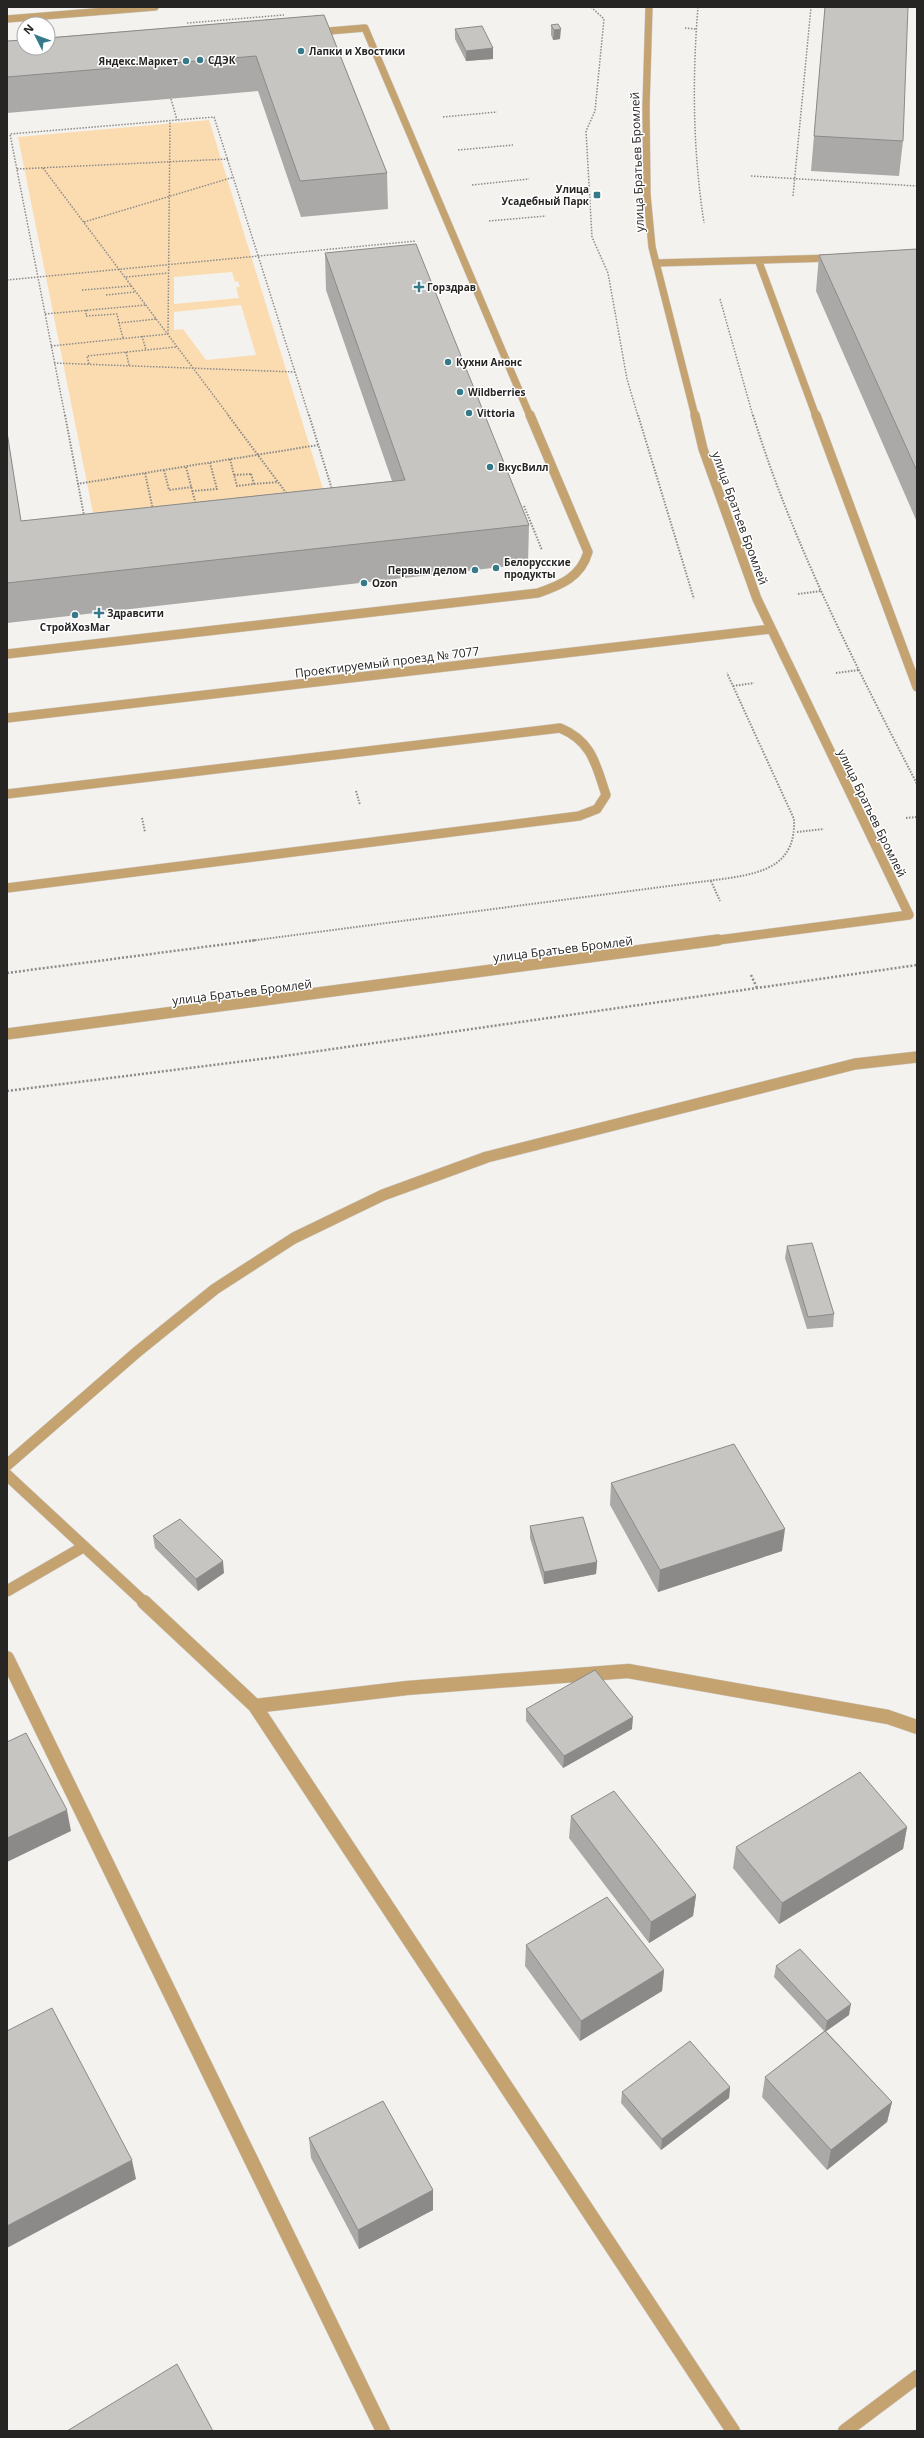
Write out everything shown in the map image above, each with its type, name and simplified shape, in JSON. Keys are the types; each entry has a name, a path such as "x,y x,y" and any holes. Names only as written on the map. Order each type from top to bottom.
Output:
{"street":[{"path":"7,19 155,7"},
{"name":"улица Братьев Бромлей","path":"7,1034 909,915 756,599 703,449 652,247 647,195 646,107 649,7"},
{"path":"7,654 538,593 570,581 580,572 586,562 588,552 365,28 306,33"},
{"path":"656,263 759,262 838,258"},
{"path":"759,262 917,687"},
{"name":"Проектируемый проезд № 7077","path":"7,718 770,629"},
{"path":"7,794 560,728 578,735 586,742 606,795 604,802 597,809 579,816 7,888"},
{"path":"7,1465 137,1352 215,1289 294,1238 383,1195 487,1157 855,1064 917,1057"},
{"path":"7,1475 255,1706 733,2431"},
{"path":"7,1591 83,1547"},
{"path":"7,1658 383,2431"},
{"path":"255,1706 407,1688 628,1671 888,1717 917,1727"},
{"path":"845,2431 917,2377"}],"path":[{"path":"7,972 752,875 770,867 784,858 794,846 797,832 794,819 696,606 627,379 608,274 592,237 586,131 594,111 604,19 591,7"},
{"path":"698,7 692,122 698,190 711,262 741,382 801,548 845,643 917,784"},
{"path":"793,196 811,7"},
{"path":"181,24 290,15"},
{"path":"171,98 177,120"},
{"path":"404,120 497,112"},
{"path":"214,117 335,499 86,526 10,134 170,121 214,117"},
{"path":"168,334 170,121"},
{"path":"418,154 513,145"},
{"path":"17,169 228,159"},
{"path":"43,168 295,504"},
{"path":"751,176 917,186"},
{"path":"84,222 234,178"},
{"path":"433,188 529,180"},
{"path":"449,225 546,216"},
{"path":"414,234 417,241"},
{"path":"7,280 402,243"},
{"path":"125,277 168,273"},
{"path":"82,290 132,286"},
{"path":"106,295 136,292"},
{"path":"45,314 146,305"},
{"path":"86,310 86,316 117,314 123,338"},
{"path":"119,323 156,319"},
{"path":"51,346 168,334"},
{"path":"142,336 146,350"},
{"path":"89,364 87,356 177,347"},
{"path":"126,352 129,365"},
{"path":"54,362 295,372"},
{"path":"78,484 318,445"},
{"path":"230,459 237,486 278,482"},
{"path":"192,491 217,488 210,462"},
{"path":"186,467 198,514"},
{"path":"164,470 169,490 192,487"},
{"path":"145,473 155,519"},
{"path":"234,475 251,474 254,484"},
{"path":"522,501 544,556"},
{"path":"180,516 181,523"},
{"path":"7,1091 276,1057 917,965"}],"shaded area":[{"path":"209,120 323,489 93,513 18,137","holes":["232,272 235,282 238,281 240,287 236,287 239,298 174,304 174,277","241,305 256,355 206,360 183,329 174,330 174,312"]}],"building":[{"path":"825,7 908,7 903,141 814,136"},
{"path":"324,15 387,173 300,181 256,56 7,77 7,41 16,40 16,56 56,56 56,37"},
{"path":"558,24 561,29 554,30 551,25"},
{"path":"482,26 493,48 466,51 455,29"},
{"path":"416,244 529,525 7,583 7,432 21,521 405,480 325,253"},
{"path":"917,249 917,471 819,255"},
{"path":"812,1243 834,1314 808,1317 787,1246"},
{"path":"734,1444 785,1529 660,1570 611,1483"},
{"path":"583,1517 597,1562 544,1572 530,1526"},
{"path":"180,1519 223,1561 196,1579 153,1536"},
{"path":"595,1670 633,1717 564,1756 526,1709"},
{"path":"26,1733 67,1810 7,1838 7,1742"},
{"path":"860,1772 907,1827 782,1903 736,1847"},
{"path":"614,1791 696,1895 651,1922 571,1816"},
{"path":"607,1897 664,1970 581,2021 526,1945"},
{"path":"800,1949 851,2004 827,2021 776,1966"},
{"path":"52,2008 132,2160 7,2226 7,2031"},
{"path":"825,2031 892,2102 831,2150 765,2077"},
{"path":"690,2041 730,2087 662,2139 622,2092"},
{"path":"383,2101 433,2190 358,2230 309,2138"},
{"path":"177,2364 213,2431 67,2431"}],"place":[{"name":"Лапки и Хвостики","path":"301,51"},
{"name":"СДЭК","path":"200,60"},
{"name":"Яндекс.Маркет","path":"186,61"},
{"name":"Улица Усадебный Парк","path":"597,195"},
{"name":"Горздрав","path":"419,287"},
{"name":"Кухни Анонс","path":"448,362"},
{"name":"Wildberries","path":"460,392"},
{"name":"Vittoria","path":"469,413"},
{"name":"ВкусВилл","path":"490,467"},
{"name":"Белорусские продукты","path":"496,568"},
{"name":"Первым делом","path":"475,570"},
{"name":"Ozon","path":"364,583"},
{"name":"Здравсити","path":"99,613"},
{"name":"СтройХозМаг","path":"75,615"}]}
